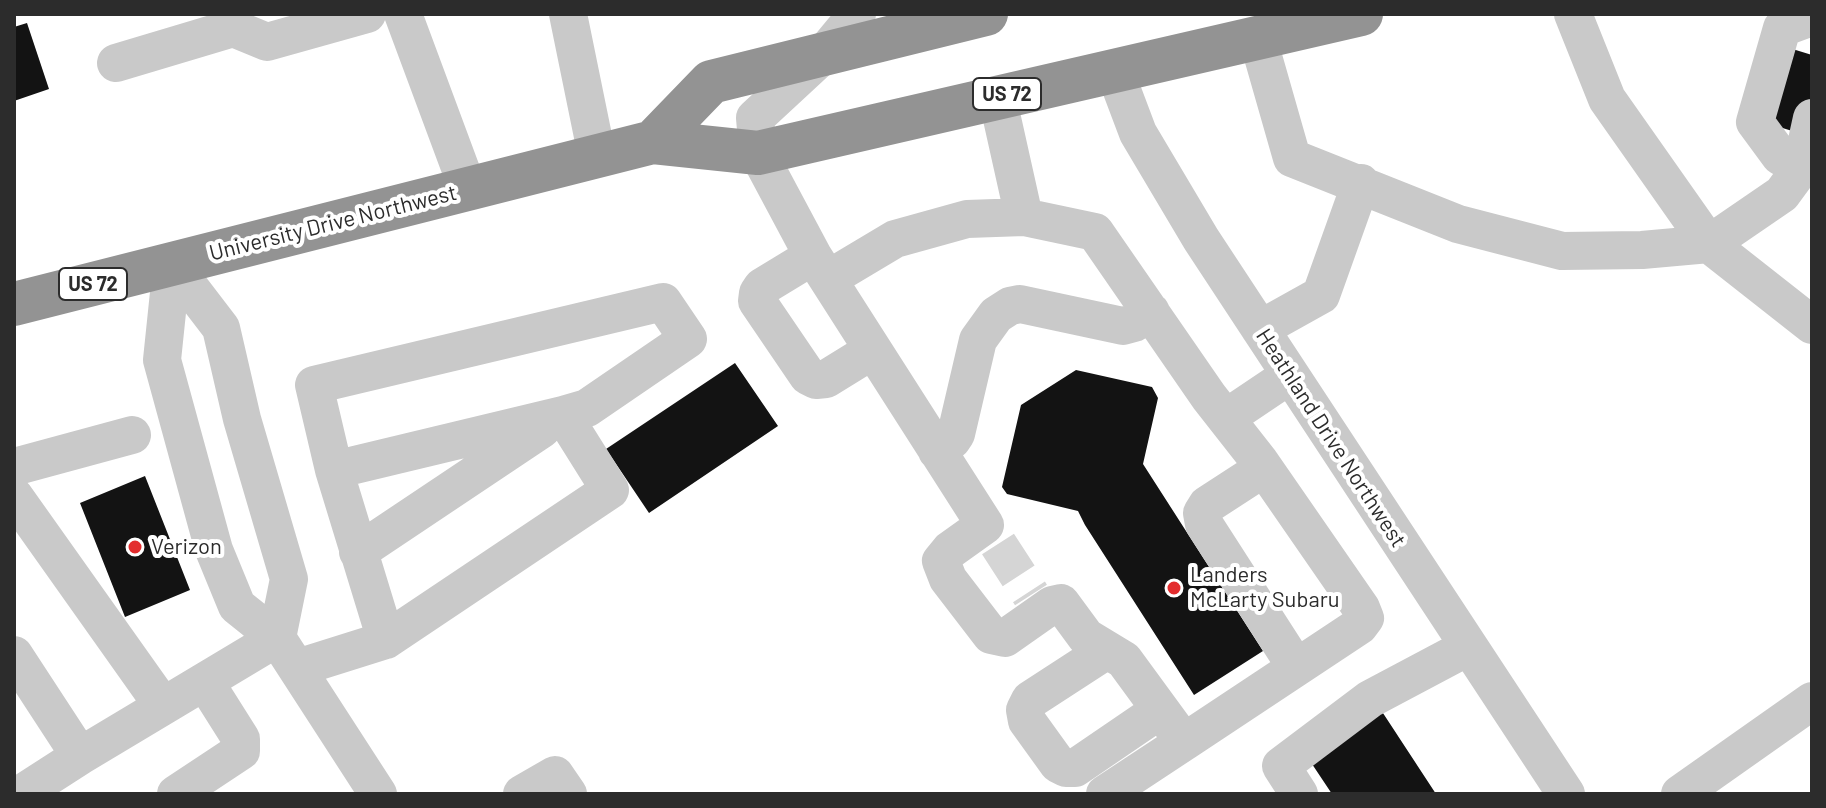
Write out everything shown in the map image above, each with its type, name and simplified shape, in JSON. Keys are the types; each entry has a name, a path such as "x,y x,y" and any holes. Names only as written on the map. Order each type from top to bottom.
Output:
{"highway":[{"path":"653,142 711,82 986,14"},
{"name":"University Drive Northwest","path":"14,304 653,142 758,153 1361,14"}],"street":[{"path":"116,63 232,21 267,42 290,24 367,14"},
{"path":"403,14 468,189"},
{"path":"568,14 597,156"},
{"path":"857,14 823,55 755,118 758,153 820,268 992,535 950,550 941,561 948,579 991,635 1005,638 1036,604 1061,603 1086,637 1124,660 1184,742"},
{"path":"1573,14 1607,99 1709,244 1812,324"},
{"path":"1806,167 1780,156 1755,122 1782,28 1812,17"},
{"path":"1258,39 1292,158 1458,224 1562,251 1642,250 1709,244 1782,194 1806,167 1812,118"},
{"name":"Heathland Drive Northwest","path":"1115,72 1138,133 1201,239 1566,794"},
{"path":"997,96 1024,217"},
{"path":"1260,329 1321,295 1361,183"},
{"path":"873,350 826,379 816,380 808,376 757,301 758,293 762,287 895,239 967,219 1024,217 1095,232 1361,608 1365,618 1359,626 1105,794"},
{"path":"172,264 162,360 214,550 237,606 287,653 378,794"},
{"path":"172,264 221,328 242,419 289,579 287,653"},
{"path":"334,470 587,408 688,339 663,302 314,385 334,470 386,640"},
{"path":"937,451 956,434 978,340 996,315 1020,304 1123,326 1151,312"},
{"path":"1226,418 1290,375"},
{"path":"358,552 563,415"},
{"path":"21,794 205,682 287,653 386,640 610,490 563,415"},
{"path":"14,467 132,435"},
{"path":"1264,468 1207,505 1202,513 1204,524 1296,667"},
{"path":"14,496 163,706"},
{"path":"1299,794 1281,766 1370,699 1468,647"},
{"path":"1107,650 1030,700 1025,710 1027,721 1058,764 1075,768 1160,710"},
{"path":"14,655 80,756"},
{"path":"176,794 241,751 241,739 205,682"},
{"path":"1680,794 1812,701"},
{"path":"522,794 555,775 568,794"}],"building":[{"path":"27,23 49,89 14,101 14,27"},
{"path":"1786,47 1812,55 1812,101 1802,134 1763,122"},
{"path":"735,363 778,426 649,513 606,449"},
{"name":"Landers McLarty Subaru","path":"1076,370 1152,387 1158,398 1143,464 1263,651 1194,695 1078,511 1007,494 1002,487 1021,405"},
{"name":"Verizon","path":"145,476 190,590 125,617 80,503"},
{"path":"1379,707 1436,794 1332,794 1306,755"}],"tunnel":[{"path":"998,544 1031,595"}],"place":[{"name":"Verizon","path":"135,547"},
{"name":"Landers McLarty Subaru","path":"1174,588"}]}
